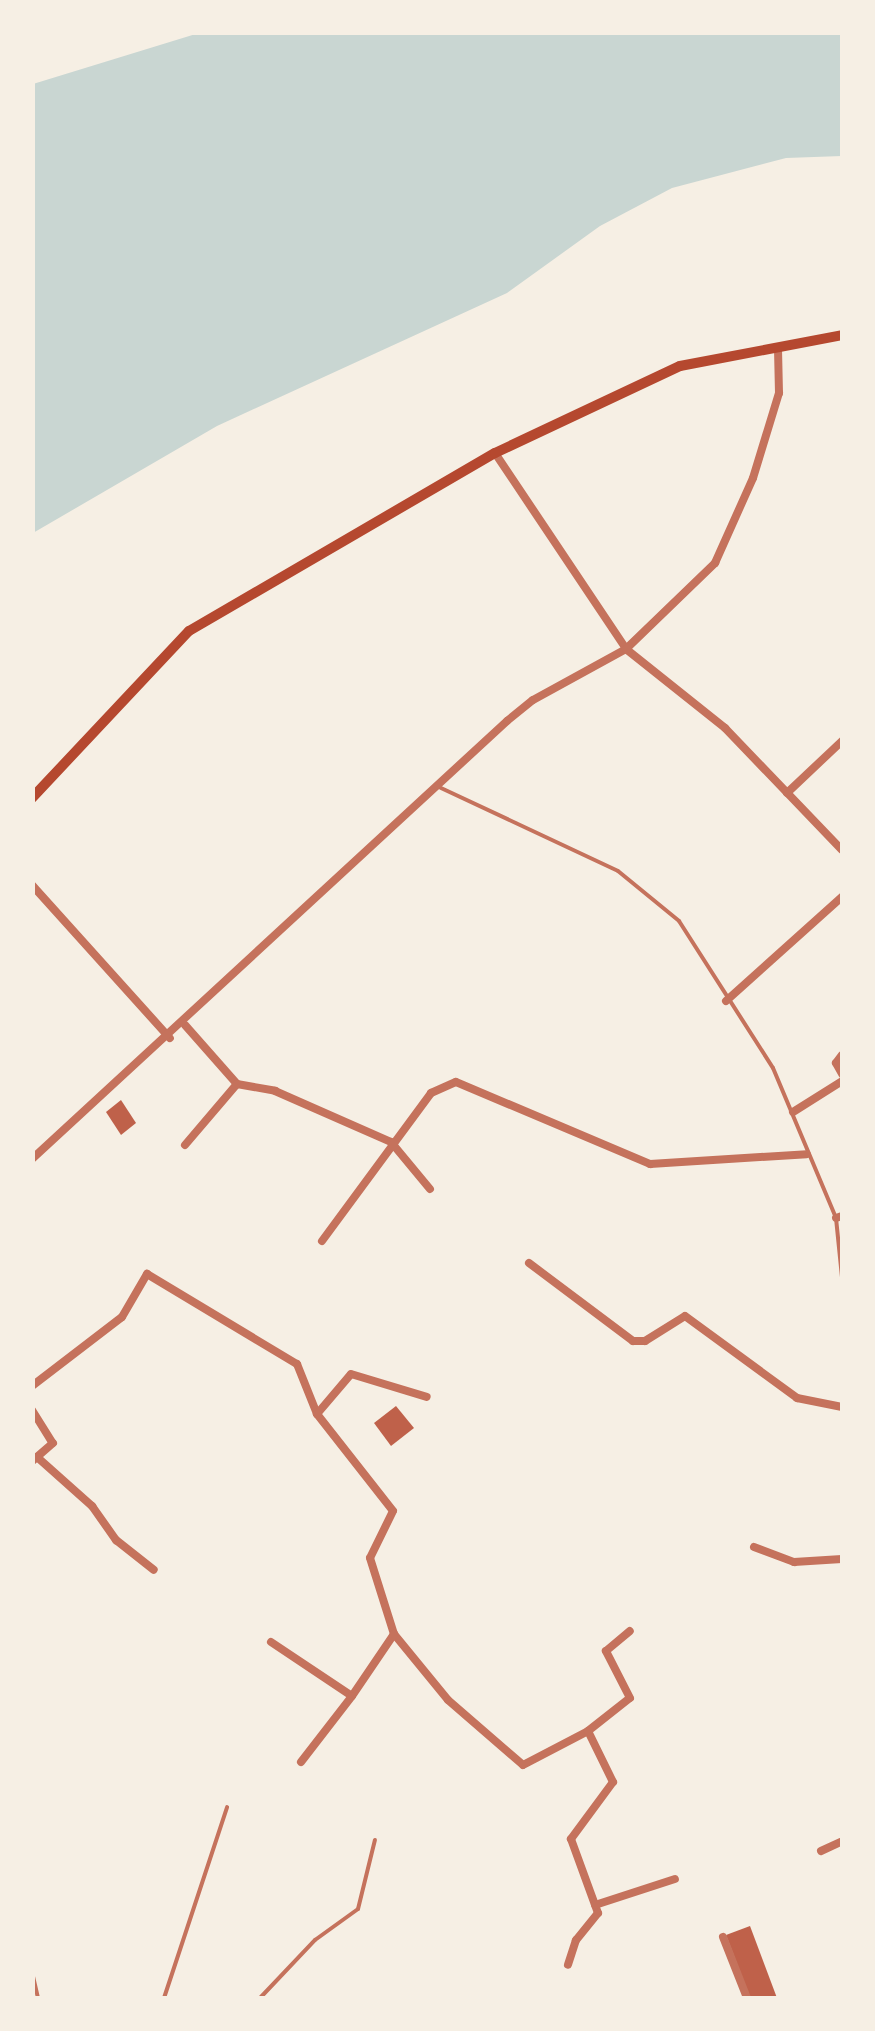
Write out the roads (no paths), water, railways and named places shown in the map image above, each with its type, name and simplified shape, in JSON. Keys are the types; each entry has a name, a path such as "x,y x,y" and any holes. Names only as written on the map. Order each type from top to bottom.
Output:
{"main road":[{"path":"32,798 189,631 495,453 680,366 842,335"}],"street":[{"path":"32,1160 185,1025 533,700 626,649 716,563 754,478 778,393 778,348"},
{"path":"495,453 626,649 725,728 842,850"},
{"path":"787,793 842,741"},
{"path":"32,885 170,1038"},
{"path":"726,1001 842,897"},
{"path":"185,1025 237,1084 275,1091 392,1142 430,1189"},
{"path":"793,1112 842,1077 836,1063 842,1054"},
{"path":"185,1145 237,1084"},
{"path":"322,1241 392,1142 445,1084 468,1084 650,1164 807,1154"},
{"path":"529,1262 633,1341 645,1341 685,1316 797,1398 842,1407"},
{"path":"32,1386 122,1317 147,1274 298,1364 317,1414 394,1511 370,1558 394,1634 469,1718 523,1764 588,1731 630,1698 606,1650 630,1632"},
{"path":"317,1414 351,1374 428,1397"},
{"path":"32,1410 53,1442 35,1459 92,1506 116,1540 154,1570"},
{"path":"754,1547 794,1562 842,1559"},
{"path":"301,1762 394,1634"},
{"path":"271,1642 352,1696"},
{"path":"568,1965 576,1940 598,1913 571,1839 613,1782 588,1731"},
{"path":"820,1851 842,1841"},
{"path":"596,1906 675,1879"},
{"path":"723,1936 747,1998"}],"lane":[{"path":"441,788 646,888 679,921 726,1001 774,1068 807,1154 839,1217 842,1278"},
{"path":"164,1998 227,1806"},
{"path":"260,1998 315,1940 358,1909 375,1840"},
{"path":"32,1972 38,1998"}]}
